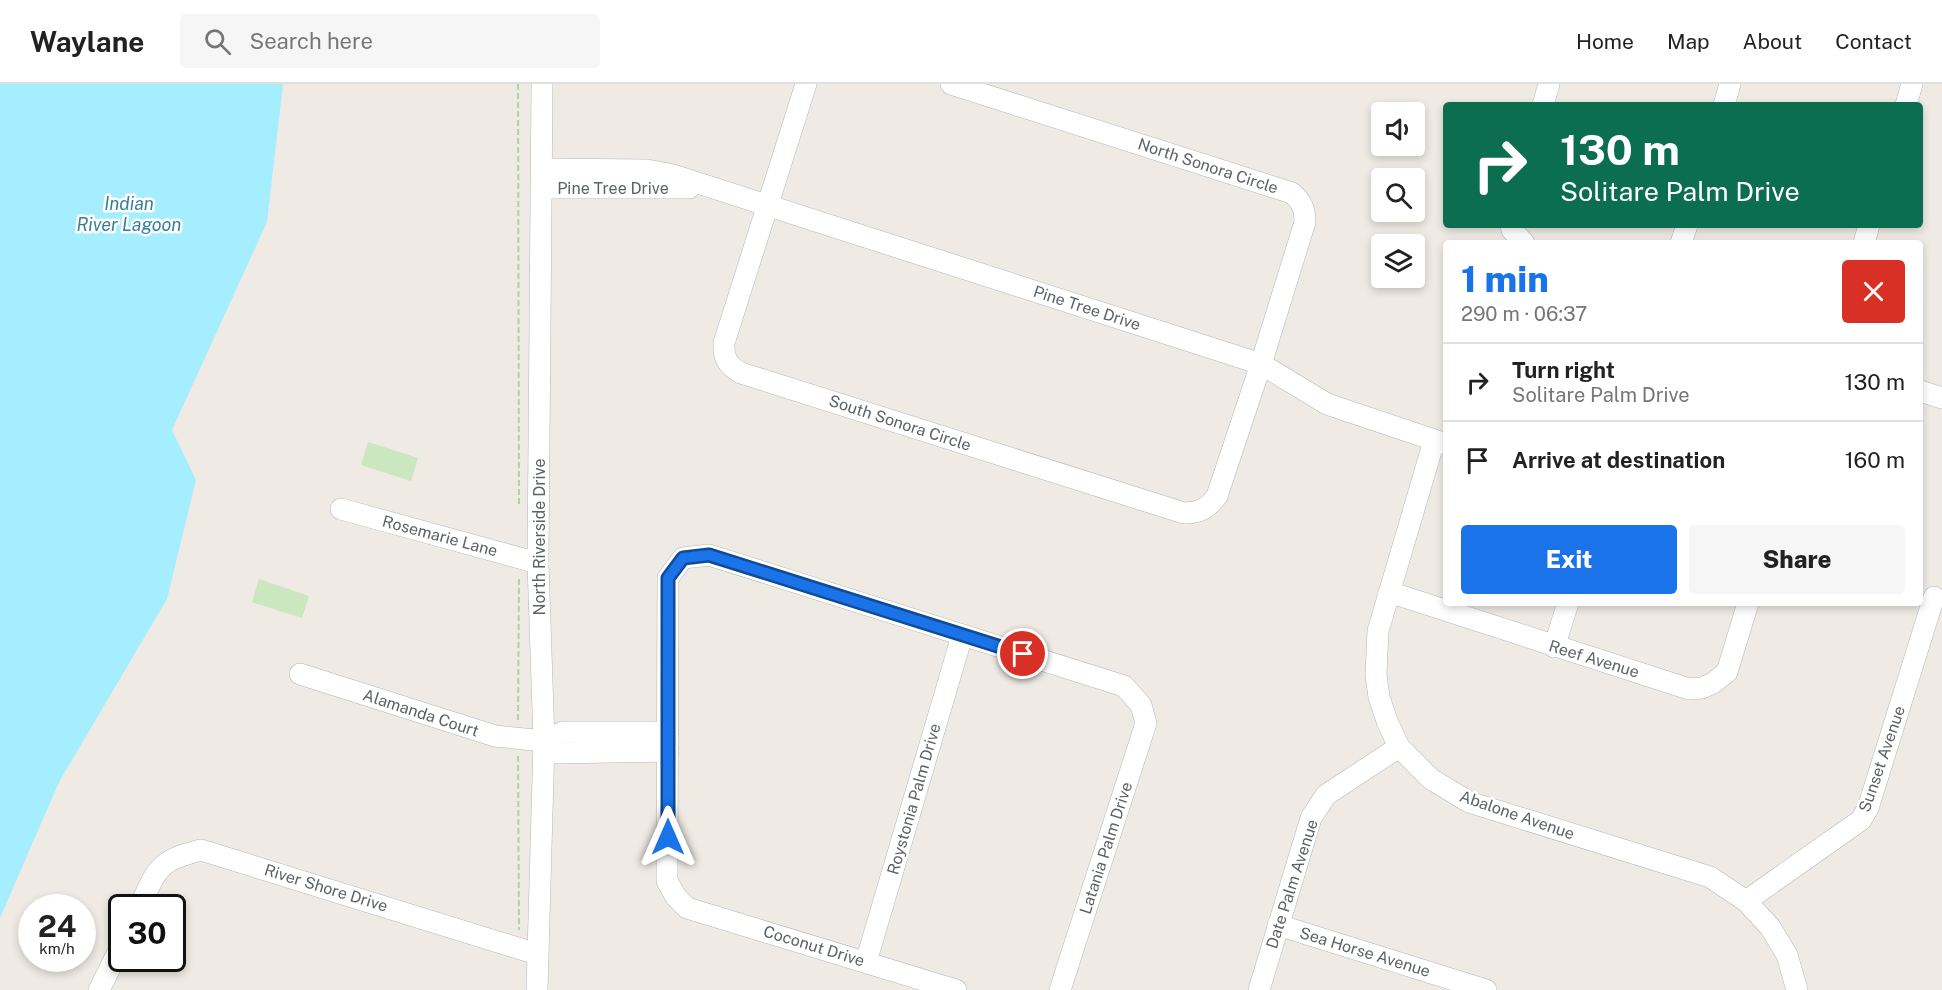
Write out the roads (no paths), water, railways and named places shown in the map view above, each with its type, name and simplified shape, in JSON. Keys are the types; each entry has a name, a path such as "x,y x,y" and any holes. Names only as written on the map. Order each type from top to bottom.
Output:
{"street":[{"name":"North Riverside Drive","path":"537,990 528,951 544,741 529,561 542,179 542,84"},
{"name":"South Sonora Circle","path":"806,84 724,343 723,354 727,362 741,373 1184,513 1195,513 1208,508 1217,496 1261,364"},
{"name":"North Sonora Circle","path":"951,84 1292,193 1300,200 1305,211 1305,222 1261,364"},
{"path":"1544,102 1549,84"},
{"path":"1725,102 1730,84"},
{"path":"1907,102 1912,84"},
{"name":"Pine Tree Drive","path":"542,179 647,170 673,175 1261,364 1327,404 1440,442"},
{"path":"1923,392 1942,398"},
{"name":"Abalone Avenue","path":"1440,442 1378,631 1376,675 1379,697 1399,747 1431,779 1468,802 1710,877 1746,901 1770,927 1787,955 1797,990"},
{"name":"Rosemarie Lane","path":"342,509 529,561"},
{"path":"668,741 668,578 683,558 709,555 962,636"},
{"name":"Reef Avenue","path":"1389,592 1689,689 1702,688 1722,678 1727,672 1747,606"},
{"name":"Sunset Avenue","path":"1746,901 1861,820 1868,808 1932,597"},
{"path":"1554,647 1567,606"},
{"name":"Latania Palm Drive","path":"962,636 1124,686 1141,705 1146,723 1060,990"},
{"name":"Roystonia Palm Drive","path":"866,962 962,636"},
{"name":"Alamanda Court","path":"300,674 495,736 544,741 556,753 668,741"},
{"name":"Coconut Drive","path":"668,741 667,881 676,897 687,908 956,990"},
{"name":"Date Palm Avenue","path":"1259,990 1311,818 1326,795 1399,747"},
{"name":"River Shore Drive","path":"146,894 158,869 176,856 201,850 528,951"},
{"name":"Sea Horse Avenue","path":"1278,925 1486,990"},
{"path":"99,990 108,972"}],"water":[{"name":"Indian River Lagoon","path":"0,84 283,84 267,222 172,430 196,480 167,599 59,782 0,918"}]}
